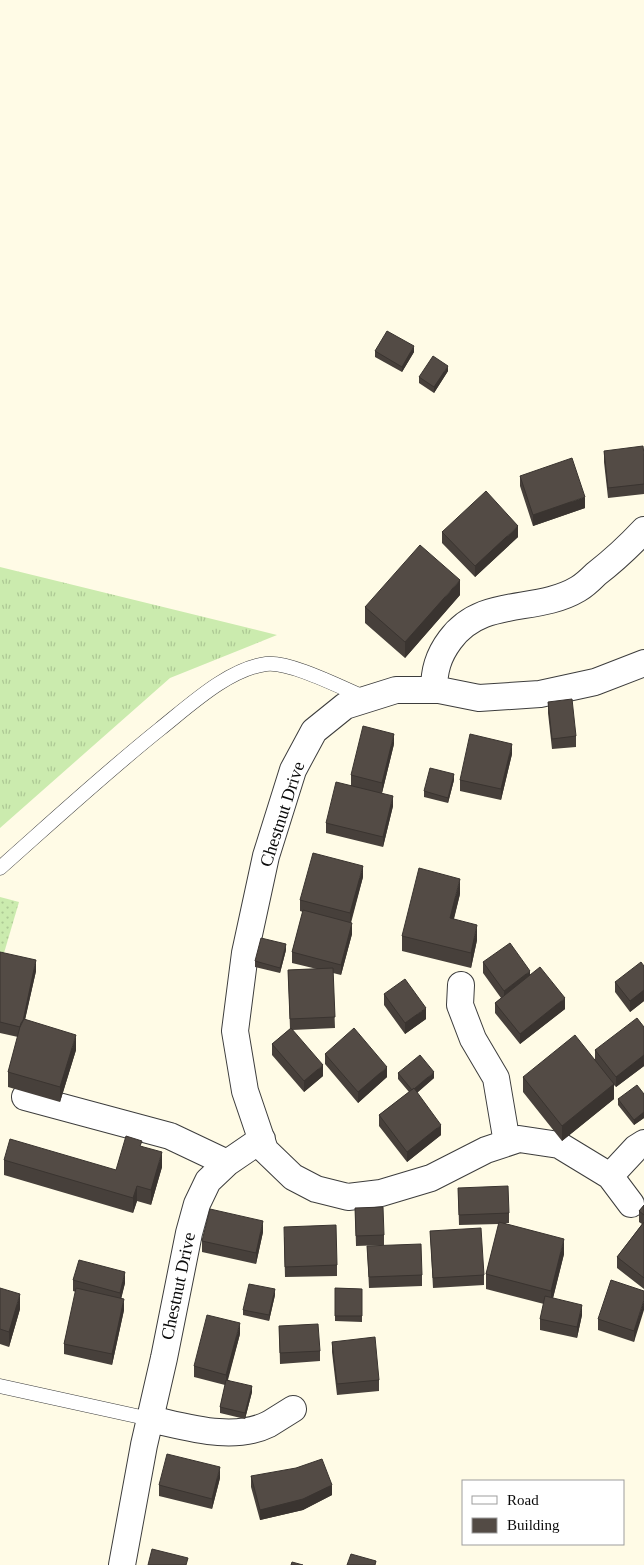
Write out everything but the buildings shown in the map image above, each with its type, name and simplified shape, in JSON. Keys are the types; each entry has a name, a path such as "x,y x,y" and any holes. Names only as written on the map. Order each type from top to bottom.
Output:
{"street":[{"path":"434,690 434,675 441,652 457,630 477,616 509,607 546,601 578,589 622,554 644,530"},
{"name":"Chestnut Drive","path":"122,1565 188,1233 197,1204 208,1180 227,1163 262,1139 245,1091 235,1031 245,953 266,856 292,770 314,731 345,706 396,690 434,690 479,698 540,694 595,682 644,663"},
{"path":"461,985 460,1005 466,1022 473,1039 496,1078 507,1142"},
{"path":"25,1097 170,1136 227,1163"},
{"path":"262,1139 265,1150 293,1177 316,1189 348,1197 382,1193 431,1178 486,1150 519,1139 559,1145 610,1176 631,1204"},
{"path":"610,1176 636,1148 644,1143"},
{"path":"150,1419 207,1432 242,1431 268,1424 293,1409"}],"lane":[{"path":"0,868 145,741 205,693 224,680 243,671 266,664 287,667 369,699"},
{"path":"0,1386 150,1419"}],"green space":[{"path":"0,567 277,635 170,678 0,828"},
{"path":"0,897 19,902 4,953 0,952"}]}
